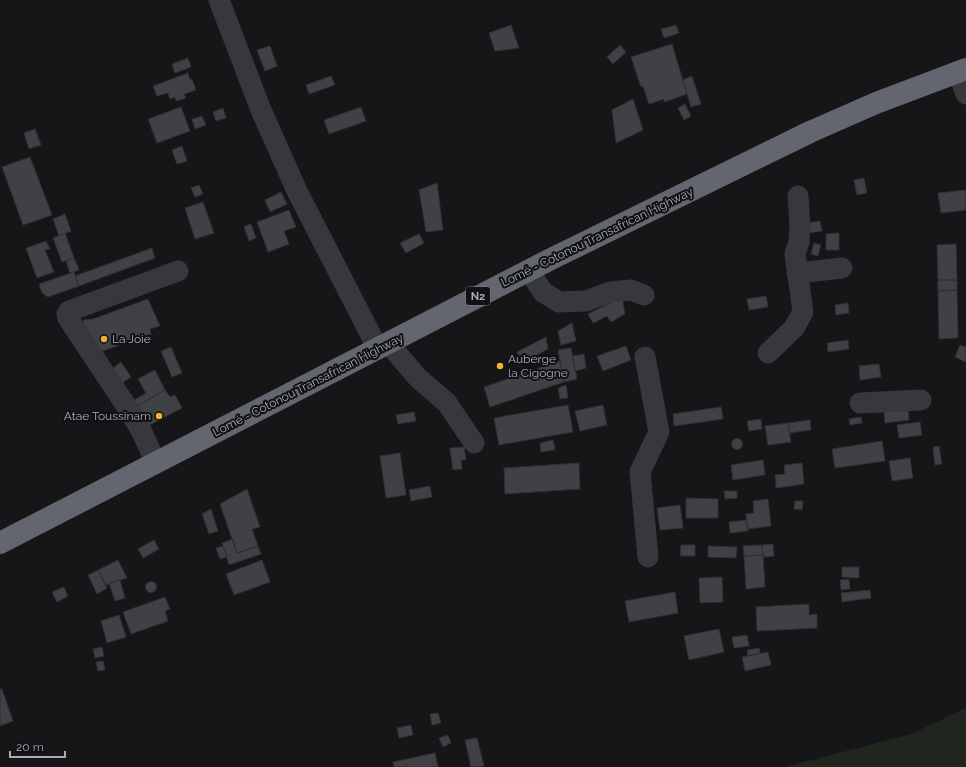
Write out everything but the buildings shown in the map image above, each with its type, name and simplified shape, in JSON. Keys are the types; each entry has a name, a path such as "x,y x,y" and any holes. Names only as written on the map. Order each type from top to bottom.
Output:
{"highway":[{"name":"Lomé - Cotonou Transafrican Highway","path":"0,543 460,306 810,132 876,103 962,70"}],"street":[{"path":"218,0 261,110 294,184 383,347 447,403 474,443"},
{"path":"962,70 966,94"},
{"path":"768,353 794,328 803,312 795,254 799,242 800,231 798,196"},
{"path":"797,273 842,268"},
{"path":"156,463 141,430 68,318 67,314 69,311 97,300 178,271"},
{"path":"529,271 543,292 559,302 586,301 610,292 631,290 644,296"},
{"path":"645,357 659,432 640,472 648,557"},
{"path":"860,403 921,400"}],"shaded area":[{"path":"966,708 966,767 785,767 911,734"}],"place":[{"name":"La Joie","path":"104,339"},
{"name":"Auberge la Cigogne","path":"500,366"},
{"name":"Atae Toussinam","path":"159,416"}]}
